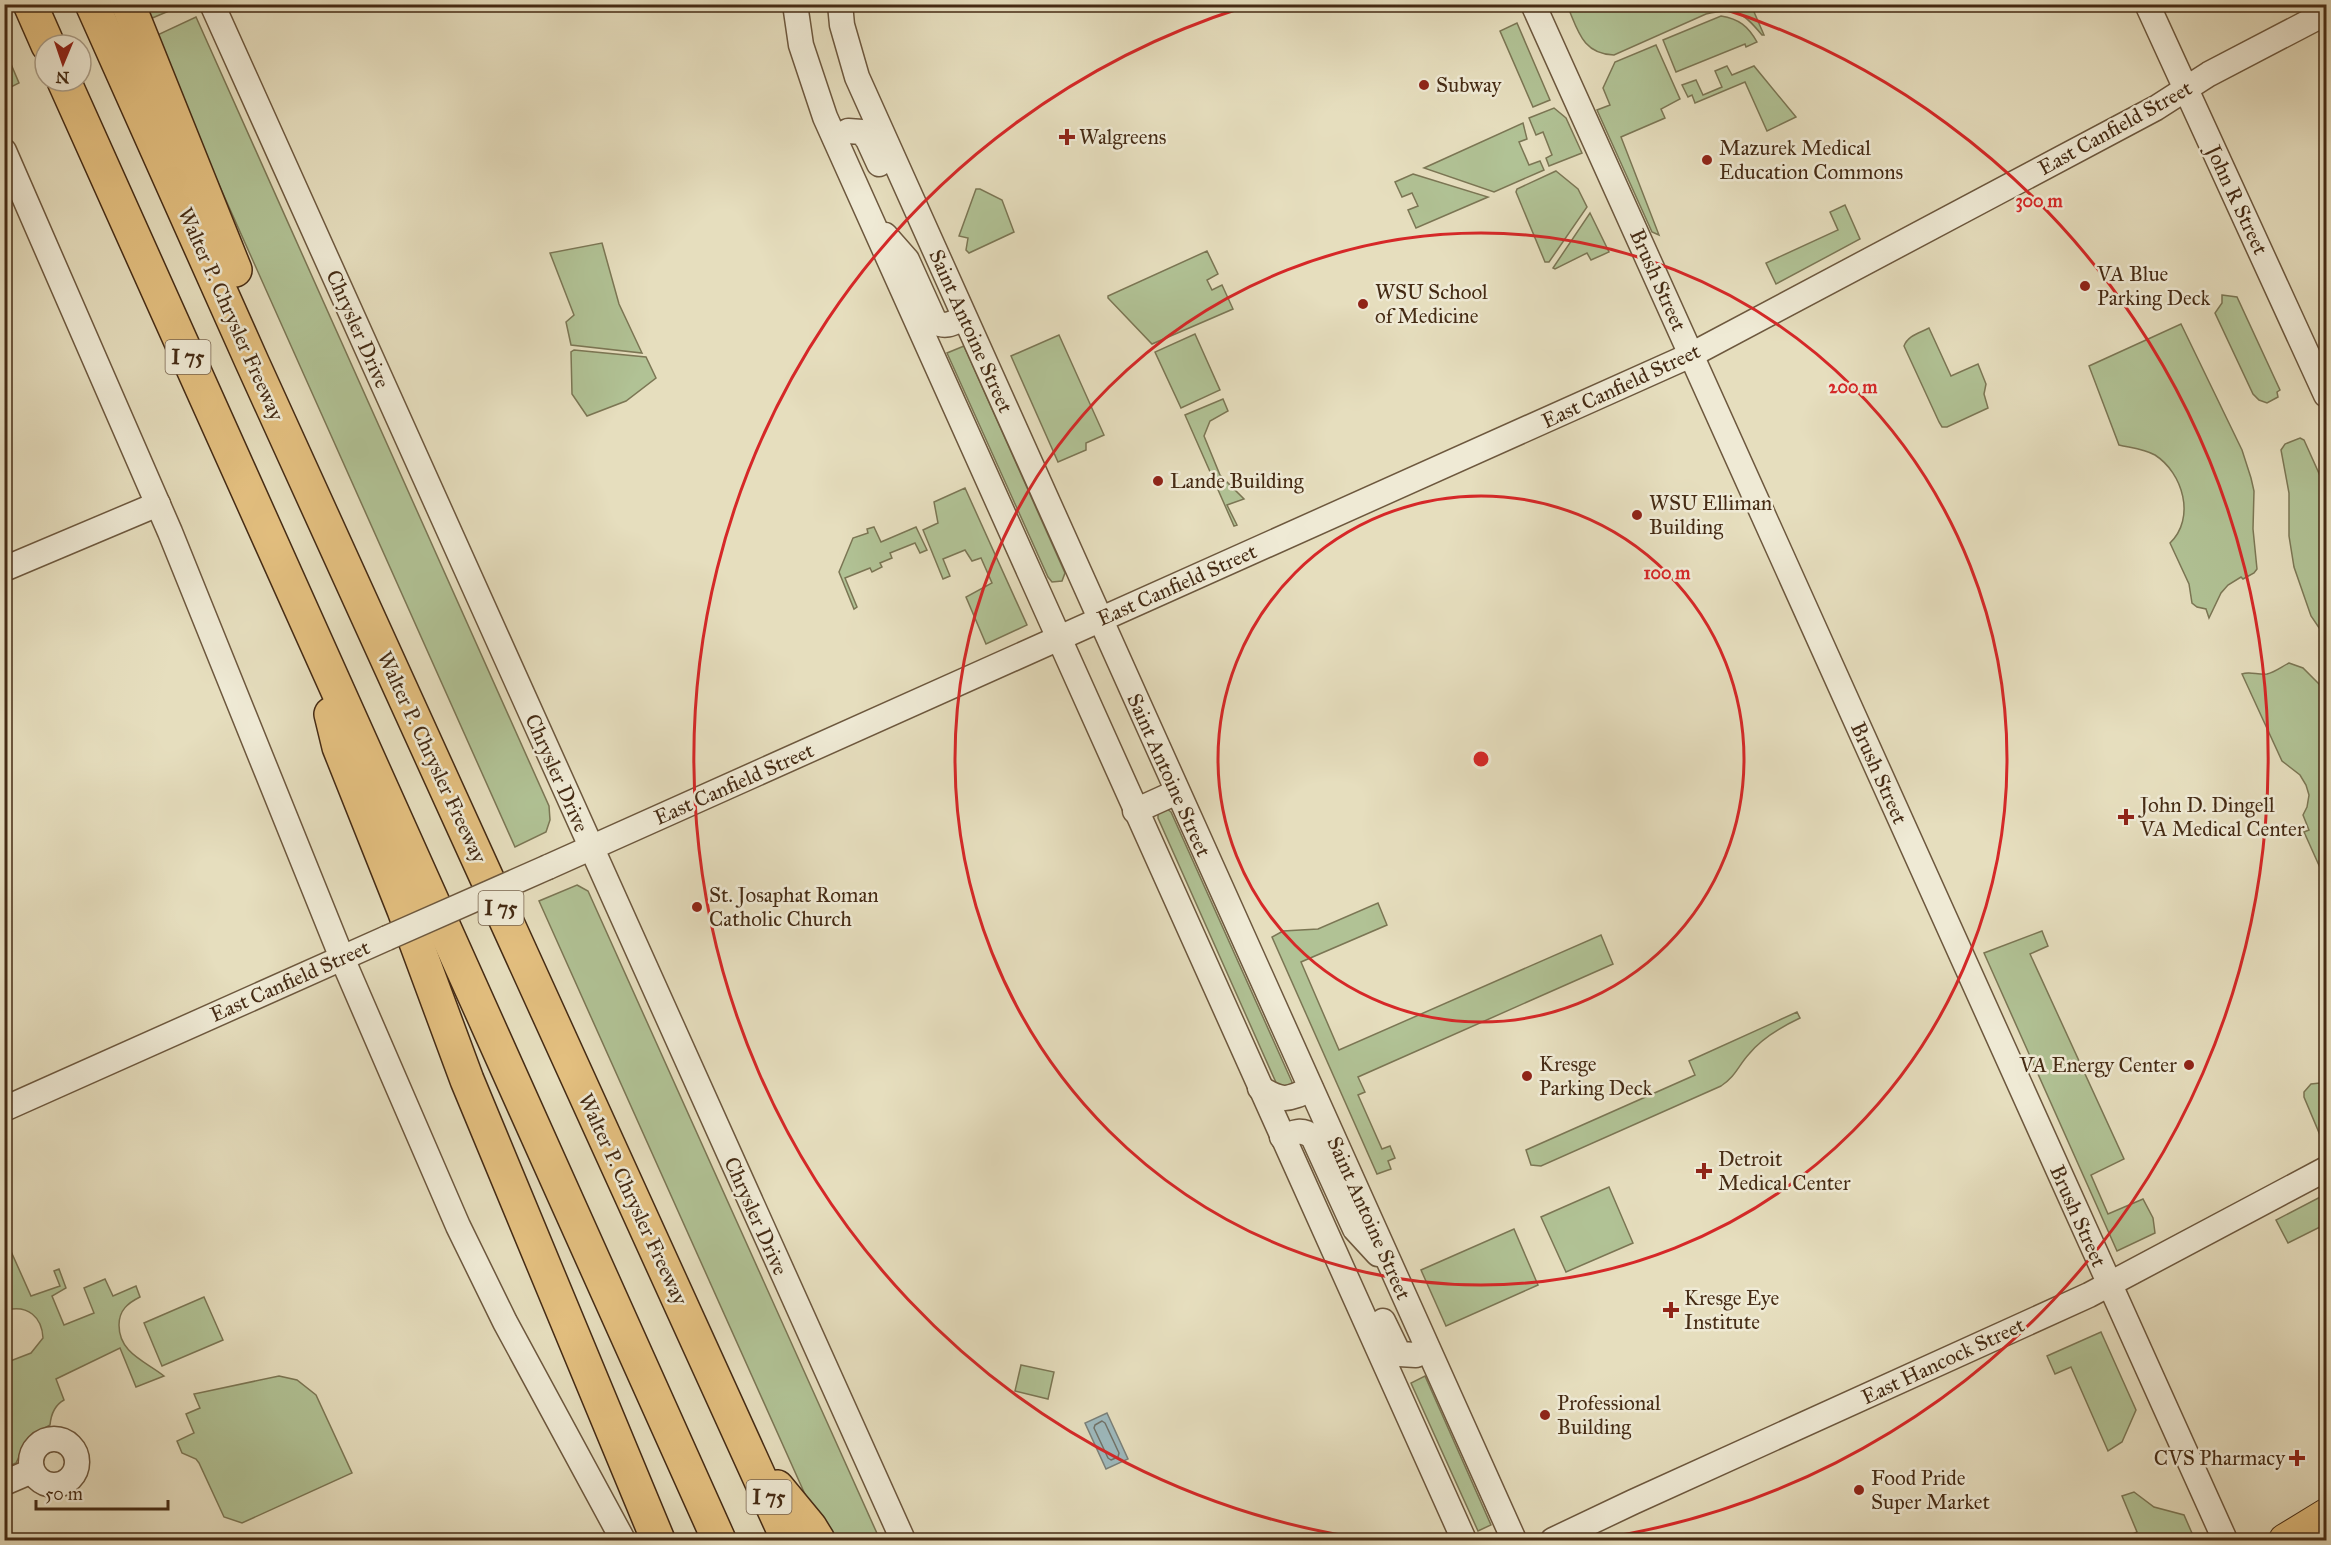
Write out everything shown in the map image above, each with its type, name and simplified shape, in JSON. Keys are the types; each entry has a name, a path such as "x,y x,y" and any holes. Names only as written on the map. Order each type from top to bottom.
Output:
{"highway":[{"path":"30,4 43,33"},
{"name":"Walter P. Chrysler Freeway","path":"92,4 252,362 788,1540"},
{"path":"128,4 238,277 252,362"},
{"name":"I 75","path":"69,93 719,1540"},
{"path":"313,633 339,747 404,910 467,1080 658,1540"},
{"path":"749,1453 810,1527 818,1540"}],"main road":[{"path":"2285,1540 2326,1515"}],"street":[{"name":"Chrysler Drive","path":"212,4 903,1540"},
{"path":"795,4 801,45 811,80 869,218 1464,1540"},
{"name":"Saint Antoine Street","path":"840,4 842,25 857,77 1514,1540"},
{"name":"Brush Street","path":"1533,4 2225,1540"},
{"name":"John R Street","path":"2147,4 2326,395"},
{"name":"East Canfield Street","path":"4,1109 1691,355 2146,113 2209,74 2326,13"},
{"path":"835,138 848,131 862,132 868,140 896,203 936,254"},
{"path":"4,151 158,504 342,958 476,1264 623,1540"},
{"path":"869,218 907,260 935,322 942,326 951,325 964,318"},
{"path":"4,570 158,504"},
{"path":"1135,810 1177,792"},
{"path":"1260,1088 1276,1098 1288,1100 1311,1089"},
{"path":"1282,1137 1298,1131 1306,1131 1313,1137 1354,1229 1392,1269"},
{"name":"East Hancock Street","path":"1553,1540 2108,1284 2326,1169"},
{"path":"1322,1226 1363,1275 1399,1354 1416,1355 1428,1350"},
{"path":"4,1483 32,1470"}],"green space":[{"path":"137,4 183,5 143,22"},
{"path":"1567,5 1751,5 1764,35 1738,13 1716,12 1706,14 1614,55 1603,54 1583,39"},
{"path":"1721,16 1742,24 1757,42 1746,47 1745,44 1676,72 1663,40"},
{"path":"196,17 549,806 550,820 546,832 515,847 153,37"},
{"path":"1517,23 1550,100 1533,107 1500,31"},
{"path":"1656,45 1680,99 1661,109 1665,118 1621,137 1659,235 1652,232 1597,110 1610,105 1603,88 1615,62"},
{"path":"5,50 19,83 4,90"},
{"path":"1727,66 1732,75 1754,66 1796,117 1767,131 1745,82 1695,103 1692,95 1688,97 1682,85 1696,80 1703,95 1722,87 1715,71"},
{"path":"1554,108 1566,118 1582,153 1549,166 1546,158 1552,155 1543,132 1536,135 1529,118"},
{"path":"1523,123 1527,139 1519,142 1529,165 1540,161 1544,170 1494,192 1424,168"},
{"path":"1556,171 1578,189 1587,207 1549,262 1545,262 1516,192 1517,189"},
{"path":"1413,174 1488,197 1416,228 1408,210 1418,206 1412,193 1402,197 1395,182"},
{"path":"976,189 1002,200 1014,232 969,253 966,250 968,238 959,236"},
{"path":"1845,205 1860,239 1776,284 1766,263 1838,230 1830,212"},
{"path":"1590,213 1609,252 1591,260 1587,253 1553,268"},
{"path":"602,243 619,304 642,353 571,345 566,322 574,315 550,253"},
{"path":"1207,251 1218,274 1207,280 1212,290 1222,285 1233,309 1152,344 1108,298 1108,296"},
{"path":"2222,295 2237,297 2280,390 2277,392 2278,397 2267,403 2259,400 2253,394 2215,313 2222,303"},
{"path":"2181,324 2242,450 2254,491 2253,529 2257,569 2254,573 2243,579 2241,577 2228,585 2221,593 2209,618 2206,609 2192,603 2189,584 2170,543 2178,533 2183,521 2183,496 2179,484 2165,463 2155,455 2119,445 2089,366"},
{"path":"1929,328 1951,376 1978,364 1986,384 1984,394 1988,408 1947,427 1942,427 1939,422 1904,346 1911,337"},
{"path":"1195,334 1220,390 1181,408 1155,352"},
{"path":"1059,335 1104,435 1086,443 1086,450 1058,462 1011,356"},
{"path":"964,346 1065,573 1062,581 1052,582 1048,577 947,353"},
{"path":"574,350 646,357 656,378 626,401 587,416 572,394 571,352"},
{"path":"1223,399 1228,411 1210,421 1204,436 1220,475 1244,499 1227,505 1237,525 1234,526 1185,415"},
{"path":"2300,438 2304,440 2326,489 2326,638 2311,616 2294,567 2289,536 2289,493 2281,450 2285,444"},
{"path":"965,488 1027,625 986,644 966,597 992,583 981,558 972,561 965,550 943,559 950,576 943,579 923,530 938,523 934,502"},
{"path":"874,527 881,542 916,527 927,550 920,553 915,543 890,553 892,558 880,563 882,567 872,572 870,568 845,578 857,607 854,609 839,572 853,538 868,533 867,529"},
{"path":"2289,663 2303,668 2326,691 2326,881 2304,832 2309,830 2303,815 2309,795 2306,785 2300,775 2282,761 2242,674 2267,674"},
{"path":"1167,809 1171,812 1292,1082 1291,1088 1278,1087 1158,818 1158,812"},
{"path":"577,885 588,891 880,1540 827,1540 808,1501 539,901"},
{"path":"1378,903 1387,925 1301,962 1339,1050 1601,935 1613,964 1358,1077 1365,1092 1358,1095 1382,1149 1390,1146 1395,1158 1388,1161 1391,1169 1377,1174 1272,937 1283,931 1318,929"},
{"path":"2042,931 2048,946 2030,954 2124,1159 2091,1175 2108,1214 2143,1199 2153,1218 2155,1233 2117,1251 1984,953"},
{"path":"1797,1012 1800,1018 1779,1029 1754,1048 1721,1086 1541,1166 1531,1165 1526,1150 1695,1075 1689,1061"},
{"path":"2320,1083 2326,1090 2326,1140 2323,1142 2304,1097 2304,1092 2311,1084"},
{"path":"1609,1187 1633,1243 1566,1272 1541,1217"},
{"path":"2326,1194 2326,1224 2288,1243 2276,1220"},
{"path":"1514,1229 1538,1285 1446,1326 1421,1270"},
{"path":"5,1238 31,1296 60,1286 54,1271 59,1269 66,1288 52,1296 64,1325 94,1313 84,1288 105,1279 113,1296 136,1286 140,1297 122,1311 119,1320 120,1335 123,1343 134,1355 164,1376 136,1387 120,1348 56,1379 64,1400 54,1410 50,1425 28,1438 16,1463 5,1468 5,1363 31,1353 43,1338 40,1324 32,1314 21,1309 7,1310 4,1295"},
{"path":"204,1297 223,1340 162,1366 144,1323"},
{"path":"2101,1332 2136,1410 2122,1442 2108,1451 2071,1367 2055,1374 2047,1356"},
{"path":"1021,1365 1054,1372 1048,1399 1015,1391"},
{"path":"279,1376 297,1380 316,1395 352,1473 242,1523 224,1517 199,1463 196,1459 182,1453 177,1441 194,1433 186,1414 200,1408 194,1394"},
{"path":"1425,1376 1491,1525 1478,1531 1411,1383"},
{"path":"2134,1492 2154,1507 2184,1515 2195,1540 2120,1540 2137,1532 2122,1496"}],"water":[{"path":"1107,1413 1128,1459 1106,1469 1085,1423"}],"place":[{"name":"Subway","path":"1424,85"},
{"name":"Walgreens","path":"1067,137"},
{"name":"Mazurek Medical Education Commons","path":"1707,160"},
{"name":"VA Blue Parking Deck","path":"2085,286"},
{"name":"WSU School of Medicine","path":"1363,304"},
{"name":"Lande Building","path":"1158,481"},
{"name":"WSU Elliman Building","path":"1637,515"},
{"name":"John D. Dingell VA Medical Center","path":"2126,817"},
{"name":"St. Josaphat Roman Catholic Church","path":"697,907"},
{"name":"VA Energy Center","path":"2189,1065"},
{"name":"Kresge Parking Deck","path":"1527,1076"},
{"name":"Detroit Medical Center","path":"1704,1171"},
{"name":"Kresge Eye Institute","path":"1671,1310"},
{"name":"Professional Building","path":"1545,1415"},
{"name":"CVS Pharmacy","path":"2297,1458"},
{"name":"Food Pride Super Market","path":"1859,1490"}]}
